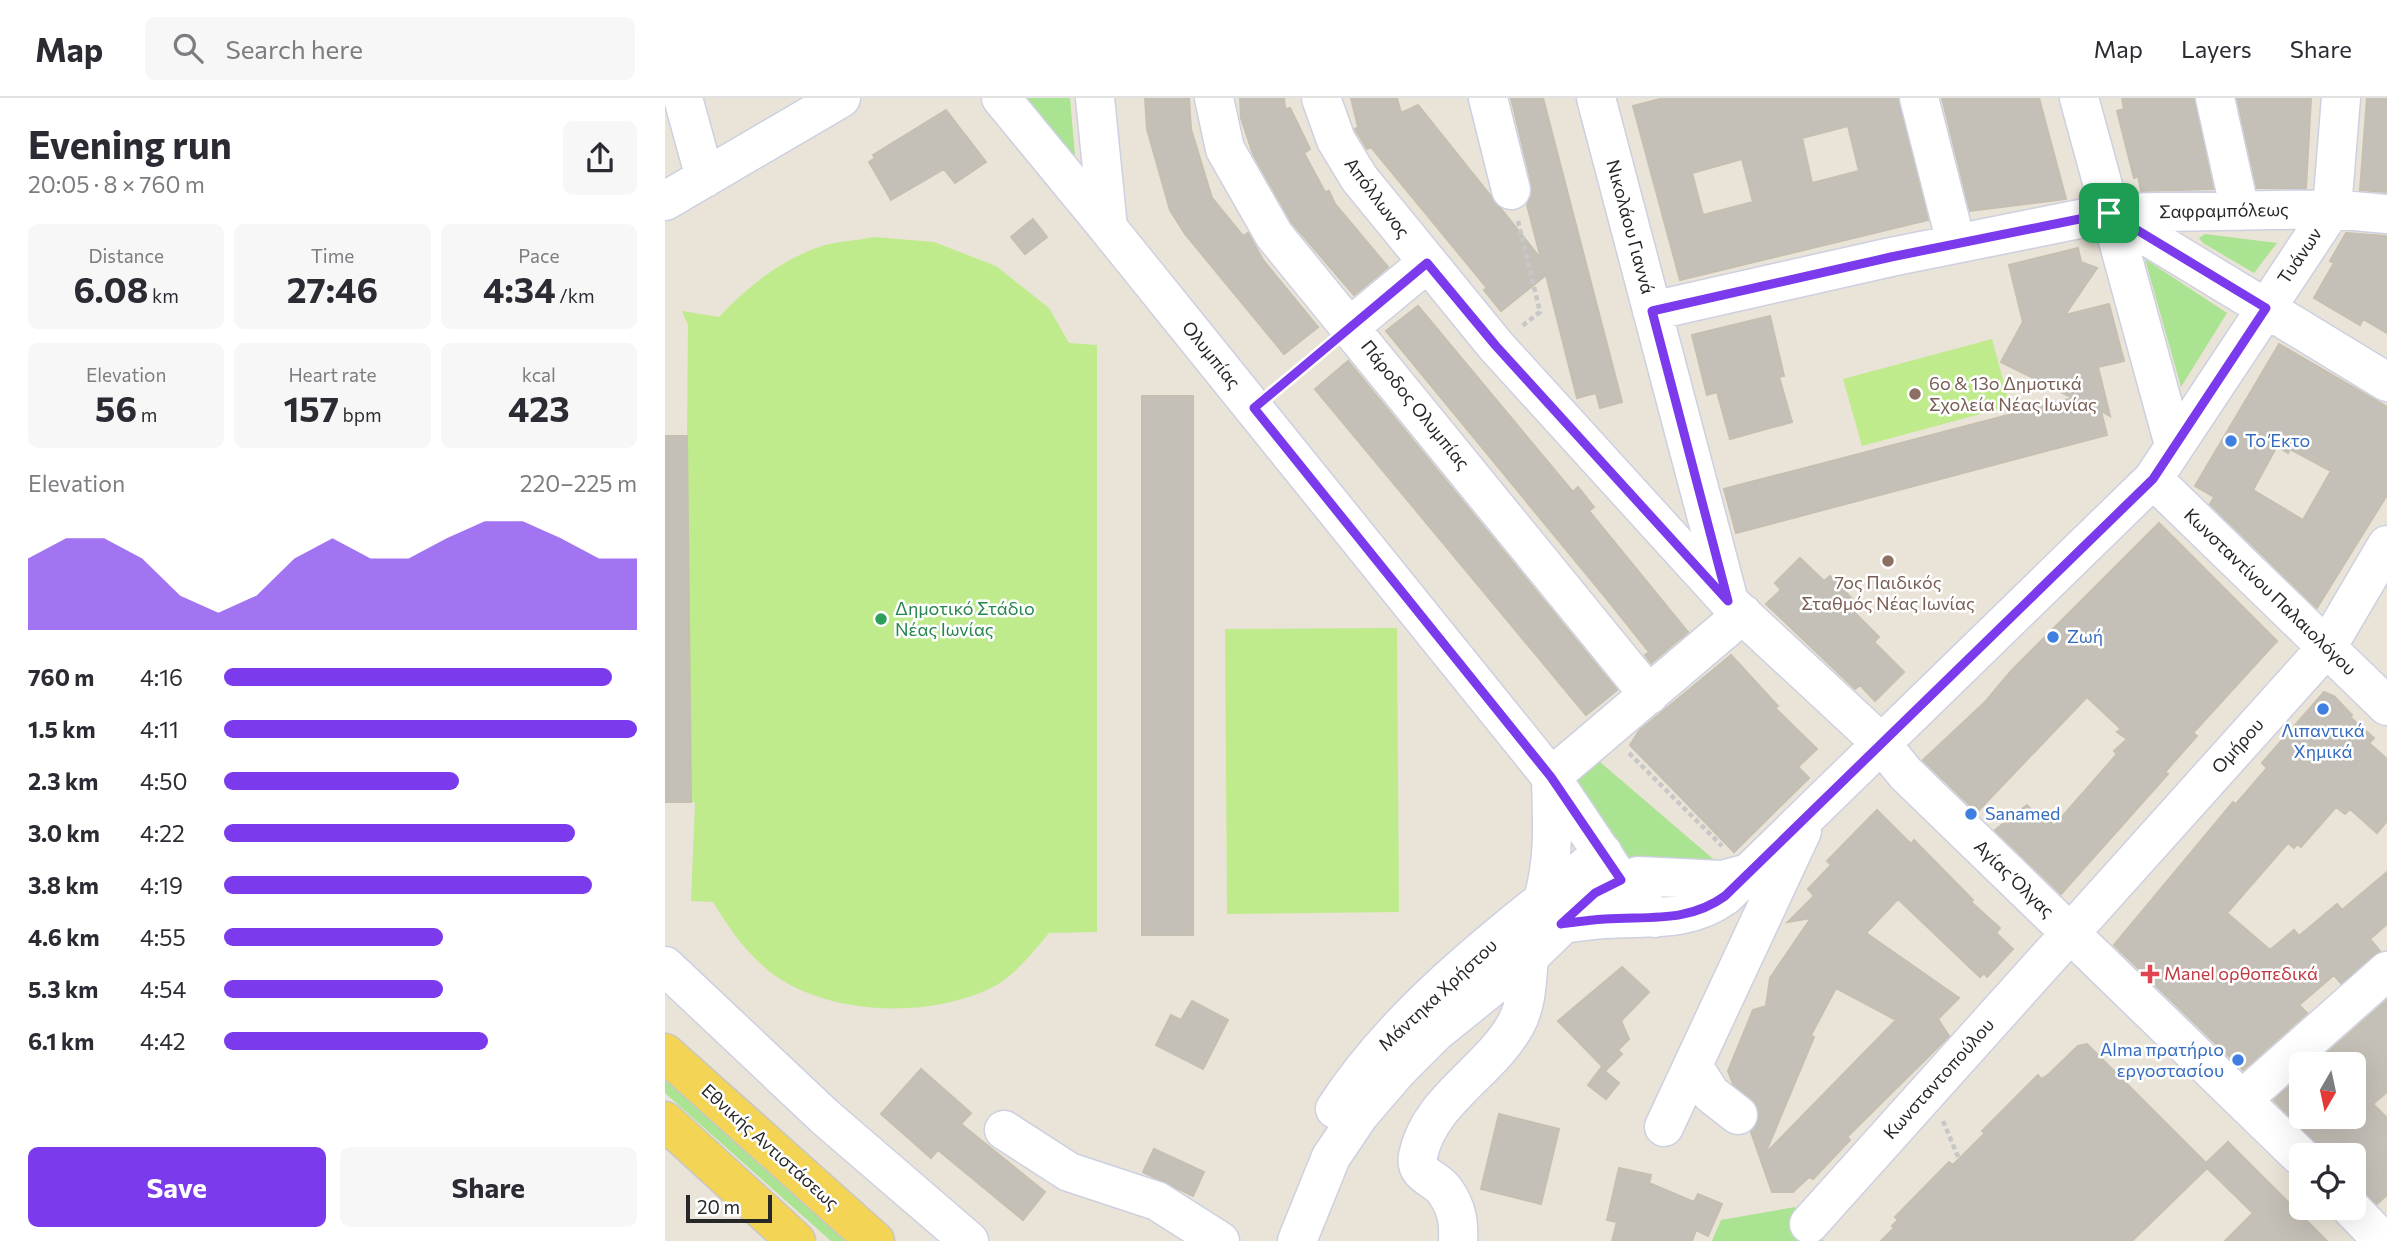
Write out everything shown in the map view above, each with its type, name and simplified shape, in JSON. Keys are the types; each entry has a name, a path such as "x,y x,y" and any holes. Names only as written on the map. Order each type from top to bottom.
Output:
{"main road":[{"name":"Εθνικής Αντιστάσεως","path":"665,1053 875,1241"},
{"path":"665,1121 796,1241"}],"street":[{"path":"683,98 705,178"},
{"path":"665,201 841,98"},
{"name":"Ολυμπίας","path":"1001,98 1551,777 1612,867 1655,918"},
{"path":"1095,98 1108,229"},
{"name":"Πάροδος Ολυμπίας","path":"1214,98 1225,149 1273,235 1351,326 1649,695"},
{"name":"Απόλλωνος","path":"1321,98 1336,140 1359,178 1427,263 1496,346 1736,608"},
{"path":"1487,98 1511,190"},
{"name":"Νικολάου Γιαννά","path":"1596,98 1652,311 1736,608"},
{"path":"1919,98 1956,243"},
{"path":"2079,98 2174,445"},
{"path":"2215,98 2240,211"},
{"path":"2332,209 2341,98"},
{"name":"Σαφραμπόλεως","path":"1652,311 1956,243 2109,213 2332,209 2387,214"},
{"name":"Τυάνων","path":"1552,912 1606,919 1678,916 1708,908 1748,873 2153,479 2332,209"},
{"path":"2109,213 2387,382"},
{"path":"1351,326 1427,263"},
{"name":"Κωνσταντίνου Παλαιολόγου","path":"2153,479 2387,706"},
{"name":"Ομήρου","path":"2071,934 2327,647 2387,545"},
{"path":"1552,912 1554,839 1551,777 1649,695 1736,608"},
{"name":"Αγίας Όλγας","path":"1736,608 1881,743 1905,773 2244,1098 2289,1145"},
{"path":"1664,1127 1812,811"},
{"path":"1612,867 1637,876 1722,880 1748,873"},
{"name":"Μάντηκα Χρήστου","path":"1269,1241 1289,1190 1310,1152 1372,1056 1413,1013 1552,912 1595,893 1612,867"},
{"name":"Μάντηκα Χρήστου","path":"1297,1241 1331,1157 1360,1114 1436,1032 1529,957 1552,912"},
{"name":"Κωνσταντοπούλου","path":"1809,1224 2071,934"},
{"path":"1458,1241 1459,1218 1444,1189 1420,1171 1417,1160 1422,1140 1440,1110 1508,1037 1517,1023 1526,995 1529,957"},
{"path":"665,966 825,1117 969,1241"},
{"path":"2244,1098 2387,971"},
{"path":"1693,1066 1711,1094 1738,1115"},
{"path":"1004,1130 1069,1172 1157,1201 1220,1241"}],"path":[{"path":"1496,346 1541,312 1511,190"},
{"path":"1254,408 1351,326"},
{"path":"1607,730 1748,873"}],"green space":[{"path":"1019,98 1070,98 1075,156 1065,155"},
{"path":"2205,234 2277,243 2254,273 2203,243 2199,238"},
{"name":"Δημοτικό Στάδιο Νέας Ιωνίας","path":"874,237 934,242 996,266 1049,308 1069,343 1097,345 1097,932 1049,933 1016,970 991,988 936,1005 904,1008 873,1008 841,1003 812,995 785,982 748,951 713,902 691,901 695,802 691,802 665,436 687,436 688,325 682,311 719,317 752,286 788,261 837,242"},
{"path":"2145,259 2227,313 2181,387"},
{"path":"1992,339 2010,406 1862,446 1843,379"},
{"path":"1397,628 1399,912 1227,914 1225,629"},
{"path":"1600,762 1726,870 1632,860 1622,854 1606,836 1577,781"},
{"path":"665,1072 857,1241 831,1241 665,1093"},
{"path":"1795,1207 1824,1241 1712,1241 1721,1220"}],"building":[{"path":"1145,98 1189,98 1191,129 1212,198 1243,236 1248,233 1263,260 1318,327 1284,354 1185,234 1170,210 1147,129"},
{"path":"1240,98 1284,98 1285,109 1290,108 1310,149 1304,153 1325,192 1329,191 1335,204 1388,267 1354,295 1292,223 1253,154 1241,118"},
{"path":"1351,98 1397,98 1401,113 1418,105 1541,259 1527,205 1532,195 1532,185 1511,98 1543,98 1622,402 1600,408 1596,393 1577,398 1546,275 1501,311 1484,290 1487,288 1371,147 1367,149 1355,129 1358,127"},
{"path":"1664,98 1898,98 1928,220 1680,280 1633,106","holes":["1848,126 1859,171 1812,183 1802,138","1742,159 1753,202 1703,215 1692,173"]},
{"path":"1942,98 2039,98 2066,199 1970,211"},
{"path":"2122,98 2194,98 2213,189 2141,191 2138,176 2134,178 2117,111 2124,109"},
{"path":"2237,98 2311,98 2306,188 2257,188"},
{"path":"2367,98 2387,98 2387,192 2360,190"},
{"path":"946,110 986,162 955,183 944,169 891,200 869,162 875,158 873,155"},
{"path":"1033,219 1047,237 1025,254 1011,237"},
{"path":"2346,233 2387,236 2387,333 2363,319 2360,325 2314,298 2334,263 2330,261"},
{"path":"2078,248 2081,262 2097,268 2065,315 2109,304 2124,361 2098,367 2110,416 2101,411 2107,435 1736,533 1724,489 2073,398 2001,362 2023,322 2009,265"},
{"path":"1418,306 1573,492 1578,487 1594,507 1589,511 1688,632 1651,663 1645,655 1649,652 1386,331"},
{"path":"1770,316 1784,376 1779,377 1792,422 1730,439 1717,392 1707,395 1692,335"},
{"path":"2279,344 2387,407 2387,495 2317,608 2210,504 2214,497 2195,486","holes":["2277,446 2288,453 2290,449 2331,471 2303,520 2253,490"]},
{"path":"1348,361 1617,690 1586,715 1315,389"},
{"path":"1142,396 1193,396 1193,935 1142,935"},
{"path":"665,436 687,436 691,802 665,802"},
{"path":"2159,523 2277,641 2193,733 2197,736 2165,772 2168,774 2061,894 1995,830 2027,805 2046,825 2050,821 2054,826 2117,754 2114,751 2127,739 2117,732 2121,729 2087,697 1977,812 1923,760 1985,702 2012,670"},
{"path":"1800,558 1824,581 1830,576 1860,607 1854,612 1879,637 1874,642 1904,672 1875,701 1860,685 1855,689 1766,604 1781,590 1775,583"},
{"path":"1731,655 1778,706 1775,708 1817,749 1798,767 1809,778 1734,852 1630,745 1639,731"},
{"path":"2324,692 2334,696 2352,715 2350,717 2374,738 2369,743 2387,759 2387,821 2377,833 2350,809 2345,814 2336,807 2301,847 2297,844 2294,848 2288,843 2227,913 2270,950 2294,930 2299,936 2337,904 2342,910 2387,872 2387,924 2370,939 2380,951 2341,983 2334,975 2299,1005 2307,1013 2243,1070 2114,945 2233,802 2236,804 2267,768 2262,763"},
{"path":"1877,810 1911,844 1914,840 1973,900 1971,902 2000,928 1996,933 2013,949 1987,977 1984,973 1980,977 1898,899 1866,933 1959,998 1938,1019 1949,1036 1847,1137 1850,1140 1813,1179 1809,1177 1793,1192 1772,1192 1751,1132 1759,1119 1758,1107 1733,1084 1728,1071 1753,1010 1766,1006 1770,978 1811,918 1788,922 1814,896 1808,889 1831,865 1827,861","holes":["1836,988 1896,1020 1765,1154 1814,1037 1811,1035"]},
{"path":"1622,967 1649,992 1621,1021 1629,1039 1618,1050 1622,1054 1606,1070 1558,1021"},
{"path":"2387,1000 2387,1092 2373,1104 2387,1118 2387,1195 2377,1204 2366,1194 2366,1143 2315,1143 2302,1129 2366,1129 2366,1052 2328,1052"},
{"path":"1192,1001 1228,1020 1203,1069 1156,1045 1171,1015 1181,1020"},
{"path":"2087,1044 2206,1163 2228,1142 2289,1203 2289,1220 2306,1220 2327,1241 2225,1241 2253,1213 2207,1168 2132,1241 1881,1241 1894,1228 1892,1226 1898,1220 1895,1217 1949,1162 1953,1165 1985,1133 1982,1131 2038,1075 2041,1079 2049,1074 2078,1046"},
{"path":"1601,1068 1619,1083 1606,1099 1588,1085"},
{"path":"921,1069 971,1113 961,1124 1045,1192 1023,1220 938,1150 931,1158 881,1114"},
{"path":"2289,1087 2289,1116 2274,1100"},
{"path":"1499,1114 1559,1129 1541,1204 1481,1189"},
{"path":"1154,1149 1204,1172 1193,1196 1143,1172"},
{"path":"1619,1168 1651,1175 1649,1183 1694,1202 1698,1194 1722,1204 1708,1236 1696,1230 1692,1241 1612,1241 1617,1222 1607,1220"}],"place":[{"name":"6ο & 13ο Δημοτικά Σχολεία Νέας Ιωνίας","path":"1915,394"},
{"name":"Το Έκτο","path":"2231,441"},
{"name":"7ος Παιδικός Σταθμός Νέας Ιωνίας","path":"1888,561"},
{"name":"Δημοτικό Στάδιο Νέας Ιωνίας","path":"881,619"},
{"name":"Ζωή","path":"2053,637"},
{"name":"Λιπαντικά Χημικά","path":"2323,709"},
{"name":"Sanamed","path":"1971,814"},
{"name":"Manel ορθοπεδικά","path":"2150,974"},
{"name":"Alma πρατήριο εργοστασίου","path":"2238,1060"}],"route":[{"path":"2109,213 2266,308 2153,479 1725,896 1708,908 1678,916 1561,924 1595,893 1621,880 1551,777 1254,408 1427,263 1496,346 1728,601 1652,311 1891,257 2109,213"}]}
